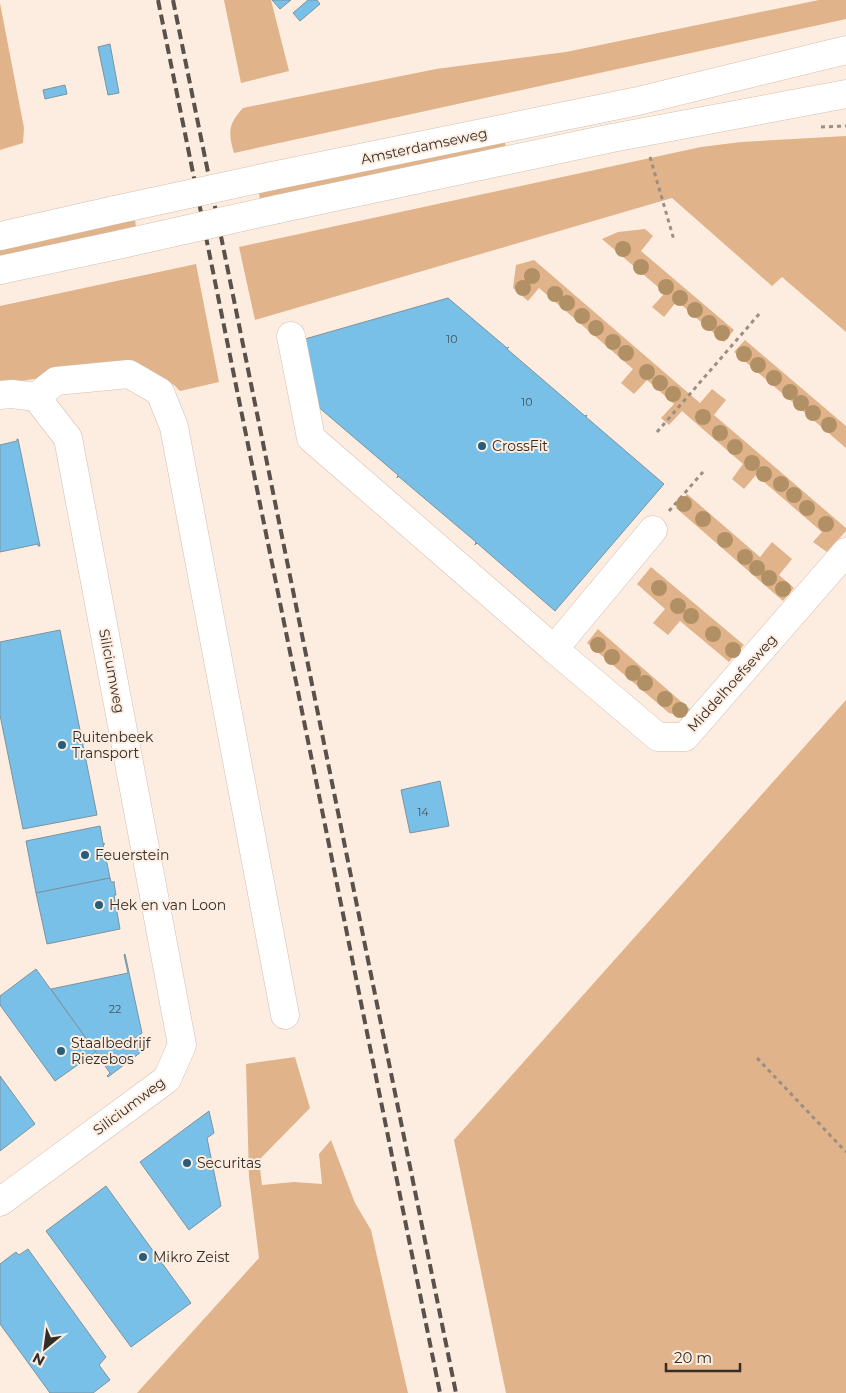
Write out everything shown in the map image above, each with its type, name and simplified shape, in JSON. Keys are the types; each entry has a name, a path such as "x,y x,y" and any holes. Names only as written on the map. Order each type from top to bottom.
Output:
{"main road":[{"name":"Amsterdamseweg","path":"0,236 272,176 638,101 846,50"},
{"path":"0,270 612,138 846,94"},
{"name":"Middelhoefseweg","path":"291,336 311,438 554,650 658,737 685,737 846,552"},
{"path":"0,395 12,394 36,397 56,381 129,374 160,392 174,427 285,1015"},
{"name":"Siliciumweg","path":"0,1202 167,1079 182,1045 68,438 36,397"},
{"path":"554,650 653,530"}],"path":[{"path":"654,168 674,240"},
{"path":"657,432 760,313"},
{"path":"653,530 703,472"},
{"path":"757,1058 846,1152"}],"shaded area":[{"path":"224,0 271,0 289,71 241,83"},
{"path":"819,0 846,0 846,19 234,153 232,146 230,134 232,124 243,108 436,69 566,52"},
{"path":"0,3 24,128 23,143 0,150"},
{"path":"846,136 846,332 782,277 772,286 672,198 255,320 239,247 701,147 741,142"},
{"path":"504,139 506,147 260,201 259,193"},
{"path":"135,220 136,227 0,257 0,250"},
{"path":"645,229 653,236 641,251 734,330 724,342 677,301 664,317 652,307 665,293 602,239 618,232"},
{"path":"534,260 700,403 712,389 726,400 714,415 846,528 846,531 827,552 813,542 822,532 756,475 744,489 732,479 743,464 682,411 669,425 661,418 674,404 647,380 634,394 621,383 633,369 539,288 528,301 513,288 516,265"},
{"path":"196,264 219,382 180,391 159,376 124,366 0,384 0,306"},
{"path":"745,340 846,426 846,448 734,352"},
{"path":"687,494 760,557 772,542 792,559 779,575 794,588 783,601 676,508"},
{"path":"651,567 744,645 729,662 680,621 668,635 653,623 665,609 637,584"},
{"path":"598,629 692,711 681,716 669,713 587,643"},
{"path":"846,700 846,1393 506,1393 454,1140"},
{"path":"295,1057 310,1108 259,1160 262,1185 294,1182 322,1184 319,1154 331,1140 355,1203 371,1230 408,1393 137,1393 259,1258 249,1177 246,1064"}],"building":[{"path":"272,0 291,0 280,9"},
{"path":"308,0 317,0 320,4 300,21 293,13"},
{"path":"110,44 119,93 108,95 98,47"},
{"path":"65,85 67,94 45,99 43,90"},
{"path":"448,298 507,348 509,347 507,349 585,416 587,415 586,417 664,484 555,611 477,543 475,545 476,542 398,476 397,478 398,475 316,405 305,339"},
{"path":"17,439 40,546 38,544 0,552 0,445 17,441"},
{"path":"60,630 97,815 23,829 0,715 0,642"},
{"path":"440,781 449,826 410,833 401,790"},
{"path":"100,826 103,843 105,844 103,844 110,878 36,893 26,841"},
{"path":"110,878 111,882 115,882 116,895 114,895 120,929 47,944 36,893"},
{"path":"125,954 142,1033 135,1038 145,1049 108,1077 110,1073 51,989 128,973"},
{"path":"36,969 96,1052 55,1081 0,1005 0,996"},
{"path":"0,1076 35,1124 0,1151"},
{"path":"209,1111 214,1133 207,1138 221,1206 189,1230 140,1162"},
{"path":"106,1186 191,1303 131,1347 46,1231"},
{"path":"28,1249 106,1357 99,1365 110,1380 93,1393 50,1393 0,1324 0,1264 16,1252 19,1255"}],"railway":[{"path":"158,0 440,1393"},
{"path":"173,0 456,1393"}],"place":[{"name":"CrossFit","path":"482,446"},
{"name":"Ruitenbeek Transport","path":"62,745"},
{"name":"Feuerstein","path":"85,855"},
{"name":"Hek en van Loon","path":"99,905"},
{"name":"Staalbedrijf Riezebos","path":"61,1051"},
{"name":"Securitas","path":"187,1163"},
{"name":"Mikro Zeist","path":"143,1257"}]}
